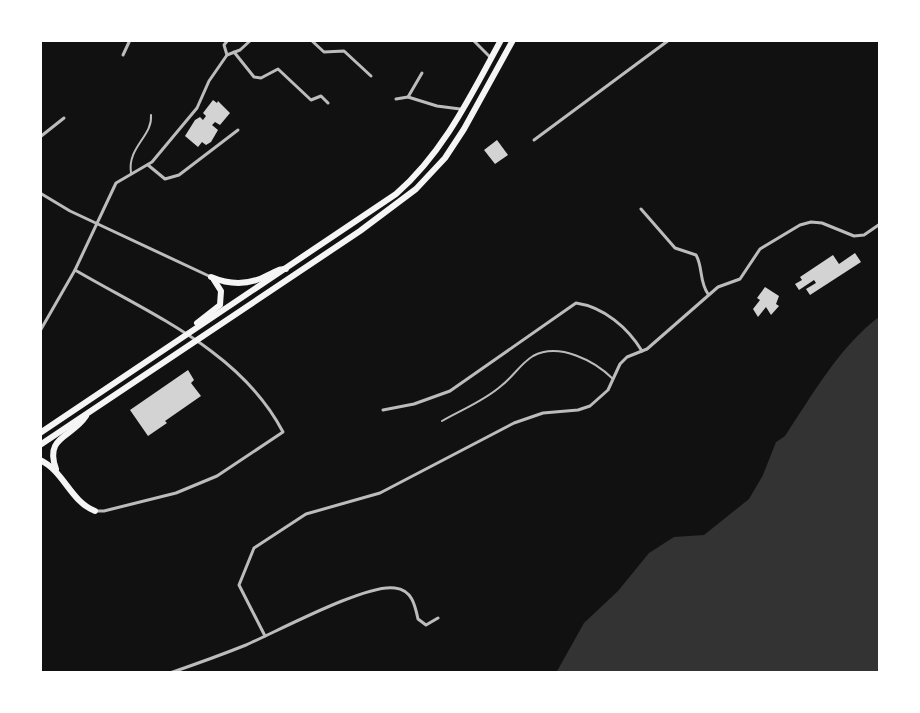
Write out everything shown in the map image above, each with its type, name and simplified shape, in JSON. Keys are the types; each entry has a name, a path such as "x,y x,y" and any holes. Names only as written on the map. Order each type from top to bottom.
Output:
{"highway":[{"path":"40,433 378,208 413,180 441,146 501,40"},
{"path":"40,445 409,195 445,158 513,40"},
{"path":"211,277 222,282 243,283 286,269"},
{"path":"195,330 197,324 220,305 221,291 211,277"},
{"path":"89,412 82,423 56,443 52,453 56,469 81,502 95,511"},
{"path":"40,460 56,469"}],"street":[{"path":"123,55 130,40"},
{"path":"224,45 228,40"},
{"path":"40,331 75,270 116,183 148,165 197,108 209,81 227,55 251,40"},
{"path":"311,40 324,52 344,51 371,76"},
{"path":"473,40 492,58"},
{"path":"534,140 669,40"},
{"path":"219,41 227,55"},
{"path":"234,52 254,77 261,78 278,69 311,100 321,96 328,103"},
{"path":"408,97 422,73"},
{"path":"396,99 408,97 437,106 464,109"},
{"path":"40,134 45,134 64,118"},
{"path":"148,165 165,179 179,175 238,130"},
{"path":"40,193 70,211 211,277"},
{"path":"641,209 675,248 696,255 703,286 708,294"},
{"path":"265,636 239,585 254,548 306,514 380,493 514,423 543,413 574,411 590,406 608,390 627,357 642,351 718,287 740,279 760,249 800,225 822,223 854,236 864,235 880,224"},
{"path":"75,270 209,349 251,385 274,413 283,432 217,476 176,493 95,511"},
{"path":"383,410 414,404 450,391 576,303 622,325 642,351"},
{"path":"170,673 360,594 393,587 406,592 415,601 418,619 426,625 438,618"}],"lane":[{"path":"131,173 132,153 152,123 151,115"},
{"path":"442,421 503,385 537,354 554,352 584,357 601,366 613,379"}],"shaded area":[{"path":"880,316 880,673 556,673 584,623 618,591 649,553 674,537 704,535 749,499 776,442 785,436 839,357"}],"building":[{"path":"213,100 230,113 220,125 215,122 212,125 218,130 211,142 206,145 202,142 198,147 185,136 195,120 200,117 203,120 206,116 203,113"},
{"path":"497,140 508,155 495,164 484,150"},
{"path":"855,253 861,262 810,295 806,289 816,283 814,280 799,290 795,284 802,280 800,277 833,255 839,264"},
{"path":"765,287 779,296 776,304 779,306 771,315 766,307 758,317 753,309"},
{"path":"188,370 194,380 191,383 201,396 148,436 130,410"}]}
